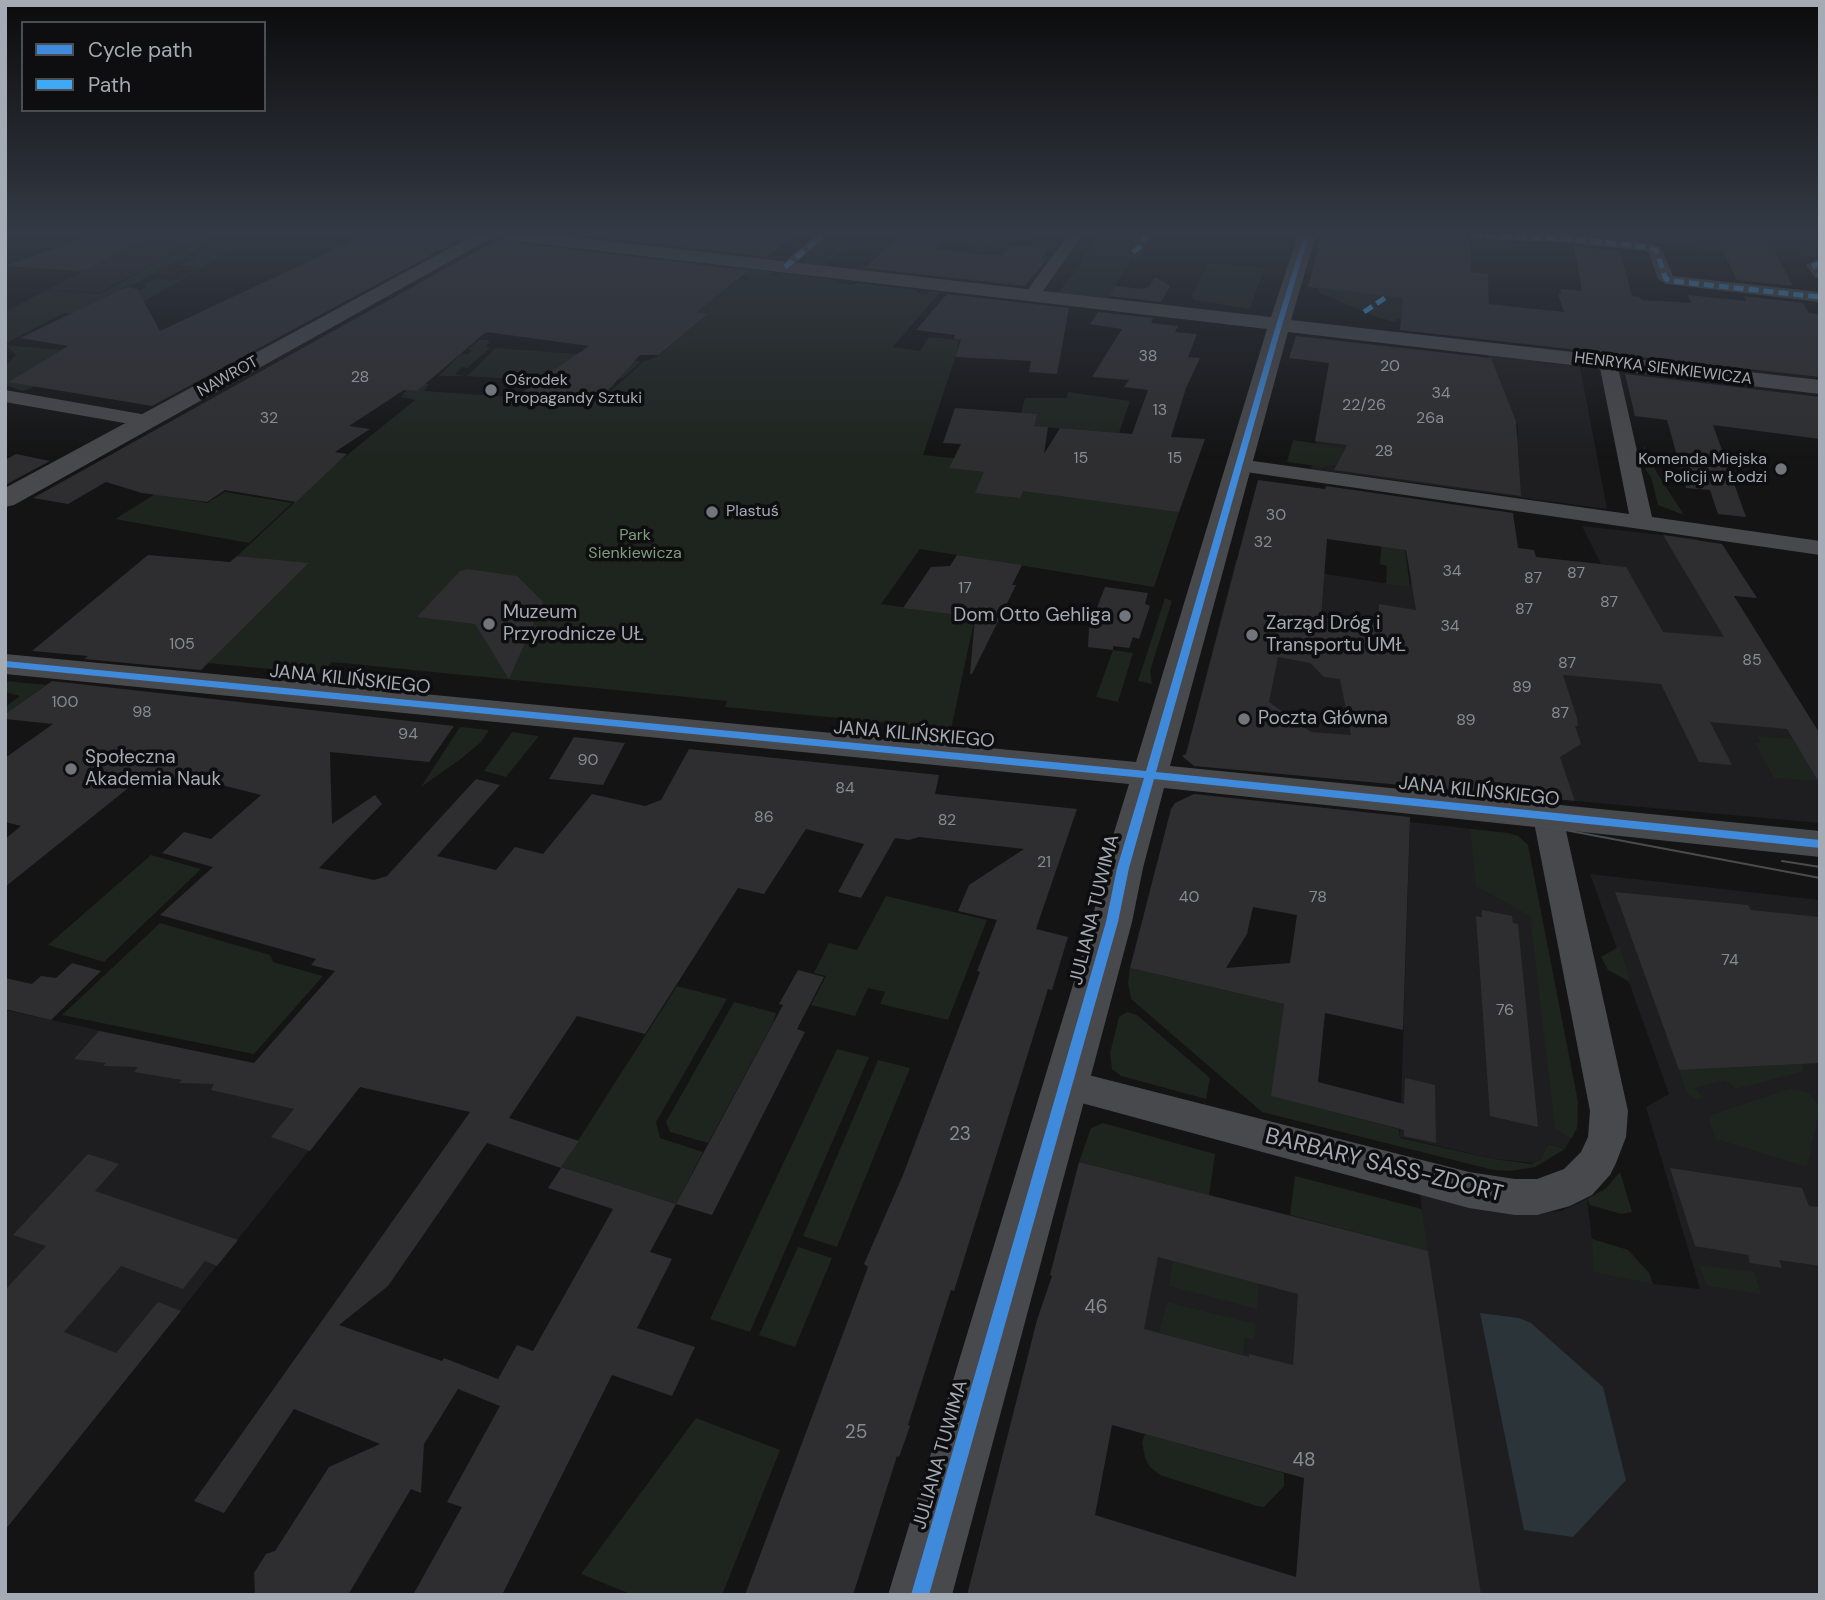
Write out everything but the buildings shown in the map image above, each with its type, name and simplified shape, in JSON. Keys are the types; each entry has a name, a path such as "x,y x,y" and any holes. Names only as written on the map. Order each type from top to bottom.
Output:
{"street":[{"name":"NAWROT","path":"5,499 351,310"},
{"name":"HENRYKA SIENKIEWICZA","path":"1157,310 1820,387"},
{"name":"JULIANA TUWIMA","path":"920,1595 1112,922 1123,868 1284,310"},
{"path":"1608,363 1642,523"},
{"path":"5,396 147,421"},
{"path":"1239,465 1817,551"},
{"name":"JANA KILIŃSKIEGO","path":"5,664 1150,775 1820,844"},
{"name":"BARBARY SASS-ZDORT","path":"1065,1084 1469,1190 1515,1197 1537,1197 1556,1193 1578,1182 1596,1163 1607,1137 1609,1111 1548,817"}],"shaded area":[{"path":"1488,355 1580,367 1607,509 1311,469 1326,387 1517,439 1518,427"},
{"path":"1582,526 1698,539 1820,735 1820,823 1575,801 1522,649 1468,790 1186,754 1236,560 1410,587 1411,583 1422,585 1488,552 1601,564"},
{"path":"1410,822 1508,833 1518,836 1528,845 1578,1116 1577,1128 1565,1149 1548,1144 1540,1160 1535,1163 1494,1159 1400,1137"},
{"path":"1590,874 1820,900 1820,1595 1360,1595 1364,1495 1121,1379 1088,1164 1197,1192 1208,1201 1210,1195 1427,1250 1420,1193 1525,1213 1561,1211 1587,1199 1592,1239 1628,1250 1649,1273 1653,1284 1700,1289 1646,1107 1669,1094"},
{"path":"5,1010 360,1087 5,1530"},
{"path":"1480,1313 1519,1318 1531,1323 1603,1387 1626,1480 1573,1537 1524,1530"}],"green space":[{"path":"9,310 89,310 79,315 63,313 5,344 5,312"},
{"path":"122,310 131,310 113,320"},
{"name":"Park Sienkiewicza","path":"699,310 925,310 893,347 920,351 929,337 959,340 923,455 1010,464 1179,512 1154,587 920,549 881,604 975,617 951,729 725,707 727,701 332,662 321,674 208,663 308,564 237,556 336,464 415,400 401,397 406,390 415,391 421,384 429,384 424,391 597,403 643,362 660,355 708,314 696,312"},
{"path":"1359,310 1414,310 1413,320 1396,318 1395,322"},
{"path":"479,340 490,342 486,346 490,348 467,368 462,367 455,374 465,376 439,376 461,354 468,354 472,350 468,349"},
{"path":"5,345 61,350 10,381 36,386 23,391 5,385 5,366 16,355"},
{"path":"496,348 616,357 641,362 622,379 600,375 592,384 467,376"},
{"path":"1068,392 1130,401 1119,433 1018,425 1025,398 1067,398"},
{"path":"1293,440 1343,448 1340,464 1323,467 1287,462"},
{"path":"1644,445 1657,473 1684,515 1658,505 1651,477 1646,470"},
{"path":"225,492 292,503 249,543 115,519 155,494 207,503"},
{"path":"1382,537 1404,540 1410,587 1386,584 1387,566 1380,564"},
{"path":"1165,598 1172,601 1150,671 1152,684 1138,681"},
{"path":"1113,650 1133,653 1118,702 1096,697"},
{"path":"5,681 46,685 5,714 5,707 20,696 5,692"},
{"path":"460,727 489,730 481,742 462,758 421,787"},
{"path":"512,732 539,736 506,777 484,771"},
{"path":"1757,736 1793,739 1818,781 1774,778 1755,743 1761,743"},
{"path":"1470,829 1508,833 1518,836 1528,845 1578,1102 1577,1128 1571,1139 1555,1128 1530,916 1476,886"},
{"path":"151,855 201,869 104,962 48,945"},
{"path":"886,896 987,920 948,1020 880,1004 885,992 868,988 855,1016 811,1005 826,976 814,973 829,943 857,950"},
{"path":"160,923 270,955 273,962 323,976 254,1054 62,1015"},
{"path":"1620,946 1630,982 1608,970 1601,957"},
{"path":"1130,968 1284,1004 1272,1096 1399,1129 1400,1138 1494,1159 1531,1164 1540,1160 1548,1144 1565,1149 1535,1167 1511,1171 1493,1170 1262,1112 1131,999 1128,983"},
{"path":"677,986 727,999 656,1122 660,1138 703,1152 676,1204 561,1167"},
{"path":"734,1002 776,1013 773,1023 708,1143 670,1132 666,1122"},
{"path":"1127,1012 1137,1015 1210,1078 1206,1099 1121,1076 1112,1069 1110,1053 1119,1017"},
{"path":"837,1049 869,1057 750,1332 710,1319"},
{"path":"878,1060 910,1068 837,1247 803,1236"},
{"path":"1802,1064 1804,1071 1736,1089 1726,1080 1695,1088 1703,1097 1696,1100 1687,1093 1679,1070"},
{"path":"1790,1089 1808,1093 1820,1106 1807,1167 1716,1139 1709,1121 1712,1115"},
{"path":"1103,1123 1215,1154 1208,1202 1196,1198 1196,1192 1079,1162 1091,1128"},
{"path":"1620,1172 1632,1212 1621,1214 1590,1205 1587,1199 1605,1189"},
{"path":"1295,1176 1422,1209 1428,1251 1290,1215"},
{"path":"1592,1239 1628,1250 1649,1273 1653,1284 1594,1272"},
{"path":"798,1247 832,1258 795,1347 759,1335"},
{"path":"1173,1261 1259,1283 1257,1309 1169,1286"},
{"path":"1699,1265 1754,1272 1761,1294 1707,1286"},
{"path":"1167,1302 1256,1324 1254,1339 1245,1338 1243,1355 1159,1333"},
{"path":"696,1418 780,1450 722,1595 633,1595 581,1574"},
{"path":"1145,1434 1284,1473 1284,1486 1264,1507 1160,1475 1150,1467 1145,1458 1142,1442"}],"tram line":[{"path":"5,667 1387,804 1549,827 1820,878"},
{"path":"1782,861 1820,867"}],"marked path":[{"path":"1364,312 1368,310"}],"cycle path":[{"path":"920,1595 1112,922 1123,868 1284,310"},
{"path":"5,664 1071,767 1820,844"}],"place":[{"name":"Ośrodek Propagandy Sztuki","path":"491,390"},
{"name":"Komenda Miejska Policji w Łodzi","path":"1781,469"},
{"name":"Plastuś","path":"712,512"},
{"name":"Dom Otto Gehliga","path":"1125,616"},
{"name":"Muzeum Przyrodnicze UŁ","path":"489,624"},
{"name":"Zarząd Dróg i Transportu UMŁ","path":"1252,635"},
{"name":"Poczta Główna","path":"1244,719"},
{"name":"Społeczna Akademia Nauk","path":"71,769"}]}
